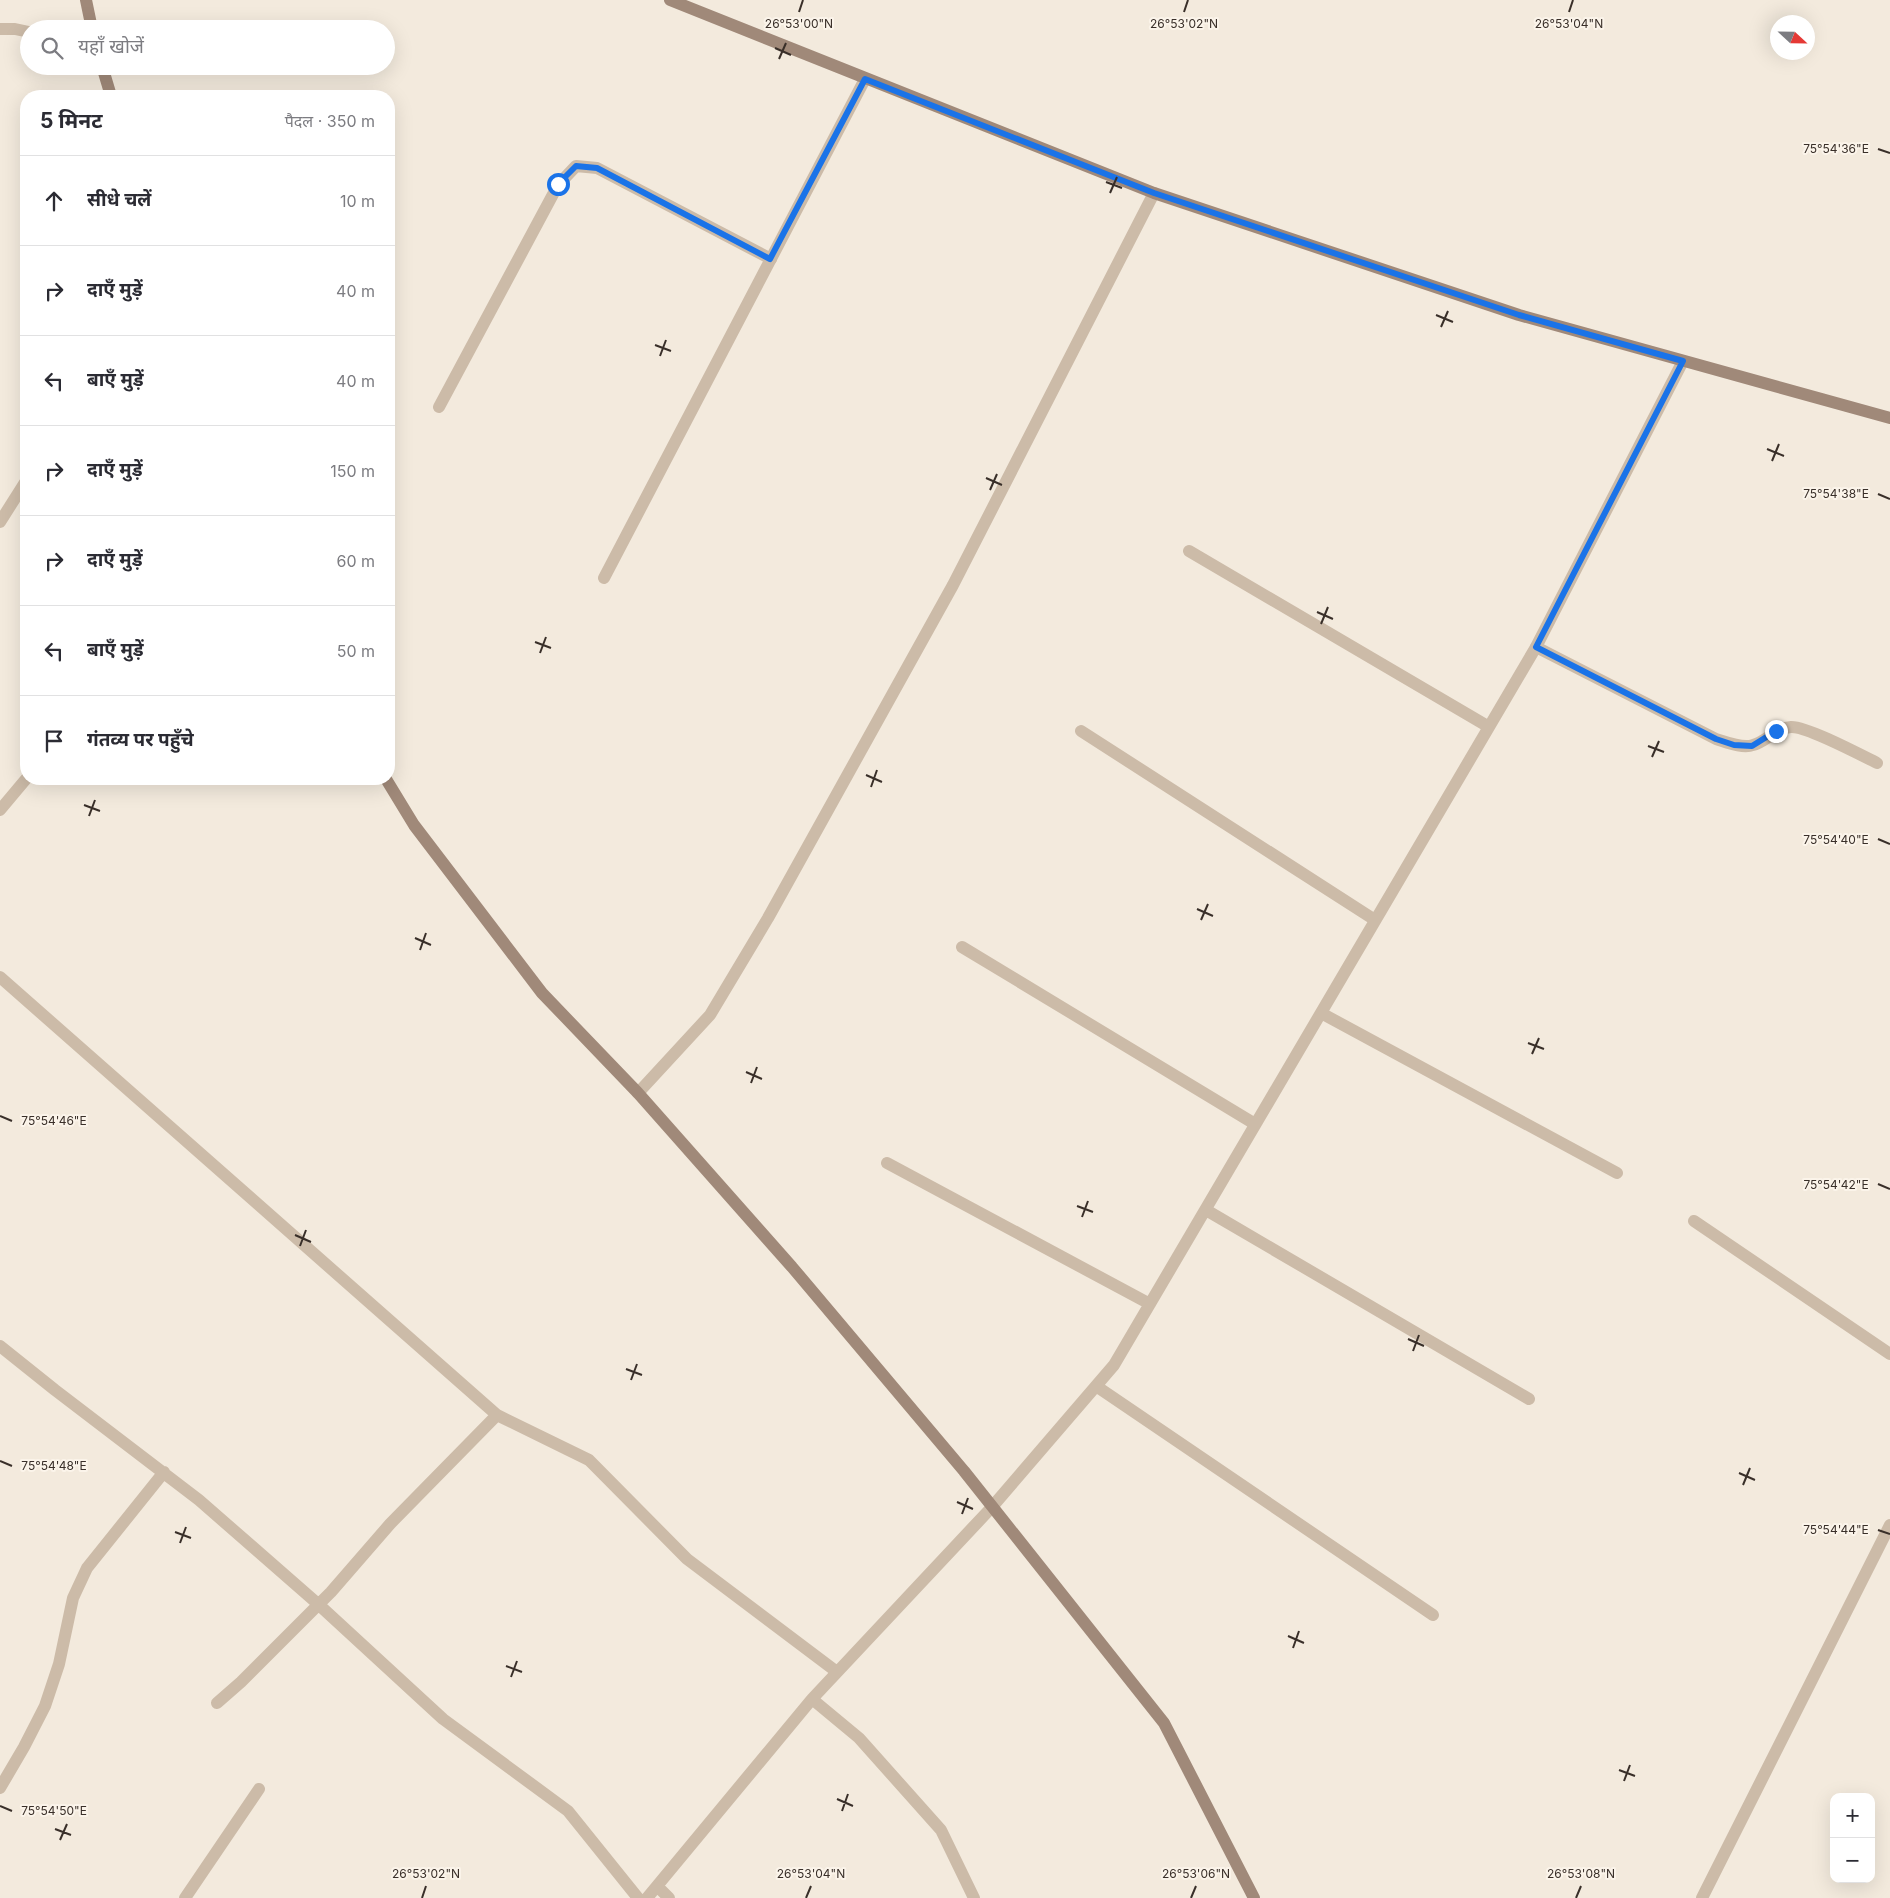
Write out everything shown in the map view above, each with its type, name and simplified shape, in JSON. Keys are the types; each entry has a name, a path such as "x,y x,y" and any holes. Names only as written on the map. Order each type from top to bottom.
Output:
{"street":[{"path":"86,0 90,20"},
{"path":"670,0 1154,193 1519,315 1890,418"},
{"path":"0,29 20,30"},
{"path":"105,75 109,90"},
{"path":"604,578 865,79"},
{"path":"439,407 558,184 576,166 597,168 770,259"},
{"path":"638,1093 710,1014 768,918 953,584 1154,193"},
{"path":"647,1898 812,1699 992,1507 1114,1366 1536,647 1683,361"},
{"path":"0,522 20,490"},
{"path":"1189,551 1489,727"},
{"path":"1536,647 1716,739 1734,745 1752,746 1776,731 1792,727 1806,730 1877,763"},
{"path":"1081,731 1375,920"},
{"path":"0,810 21,785"},
{"path":"390,785 414,825 542,993 638,1093 792,1267 992,1507 1164,1724 1254,1898"},
{"path":"962,947 1255,1124"},
{"path":"0,977 497,1415 589,1460 688,1559 837,1672"},
{"path":"1321,1013 1617,1173"},
{"path":"887,1162 1150,1304"},
{"path":"1206,1210 1529,1399"},
{"path":"1694,1221 1890,1354"},
{"path":"0,1346 199,1500 318,1604 443,1719 568,1811 638,1898"},
{"path":"1096,1386 1433,1615"},
{"path":"217,1703 241,1682 331,1592 390,1524 497,1415"},
{"path":"0,1788 45,1706 59,1664 73,1598 87,1568 164,1472"},
{"path":"1702,1898 1890,1525"},
{"path":"812,1699 858,1738 941,1830 974,1898"},
{"path":"185,1898 259,1789"},
{"path":"657,1886 669,1898"}],"route":[{"path":"558,184 576,166 597,168 770,259 865,79 1154,193 1519,315 1683,361 1536,647 1716,739 1734,745 1752,746 1776,731"}]}
